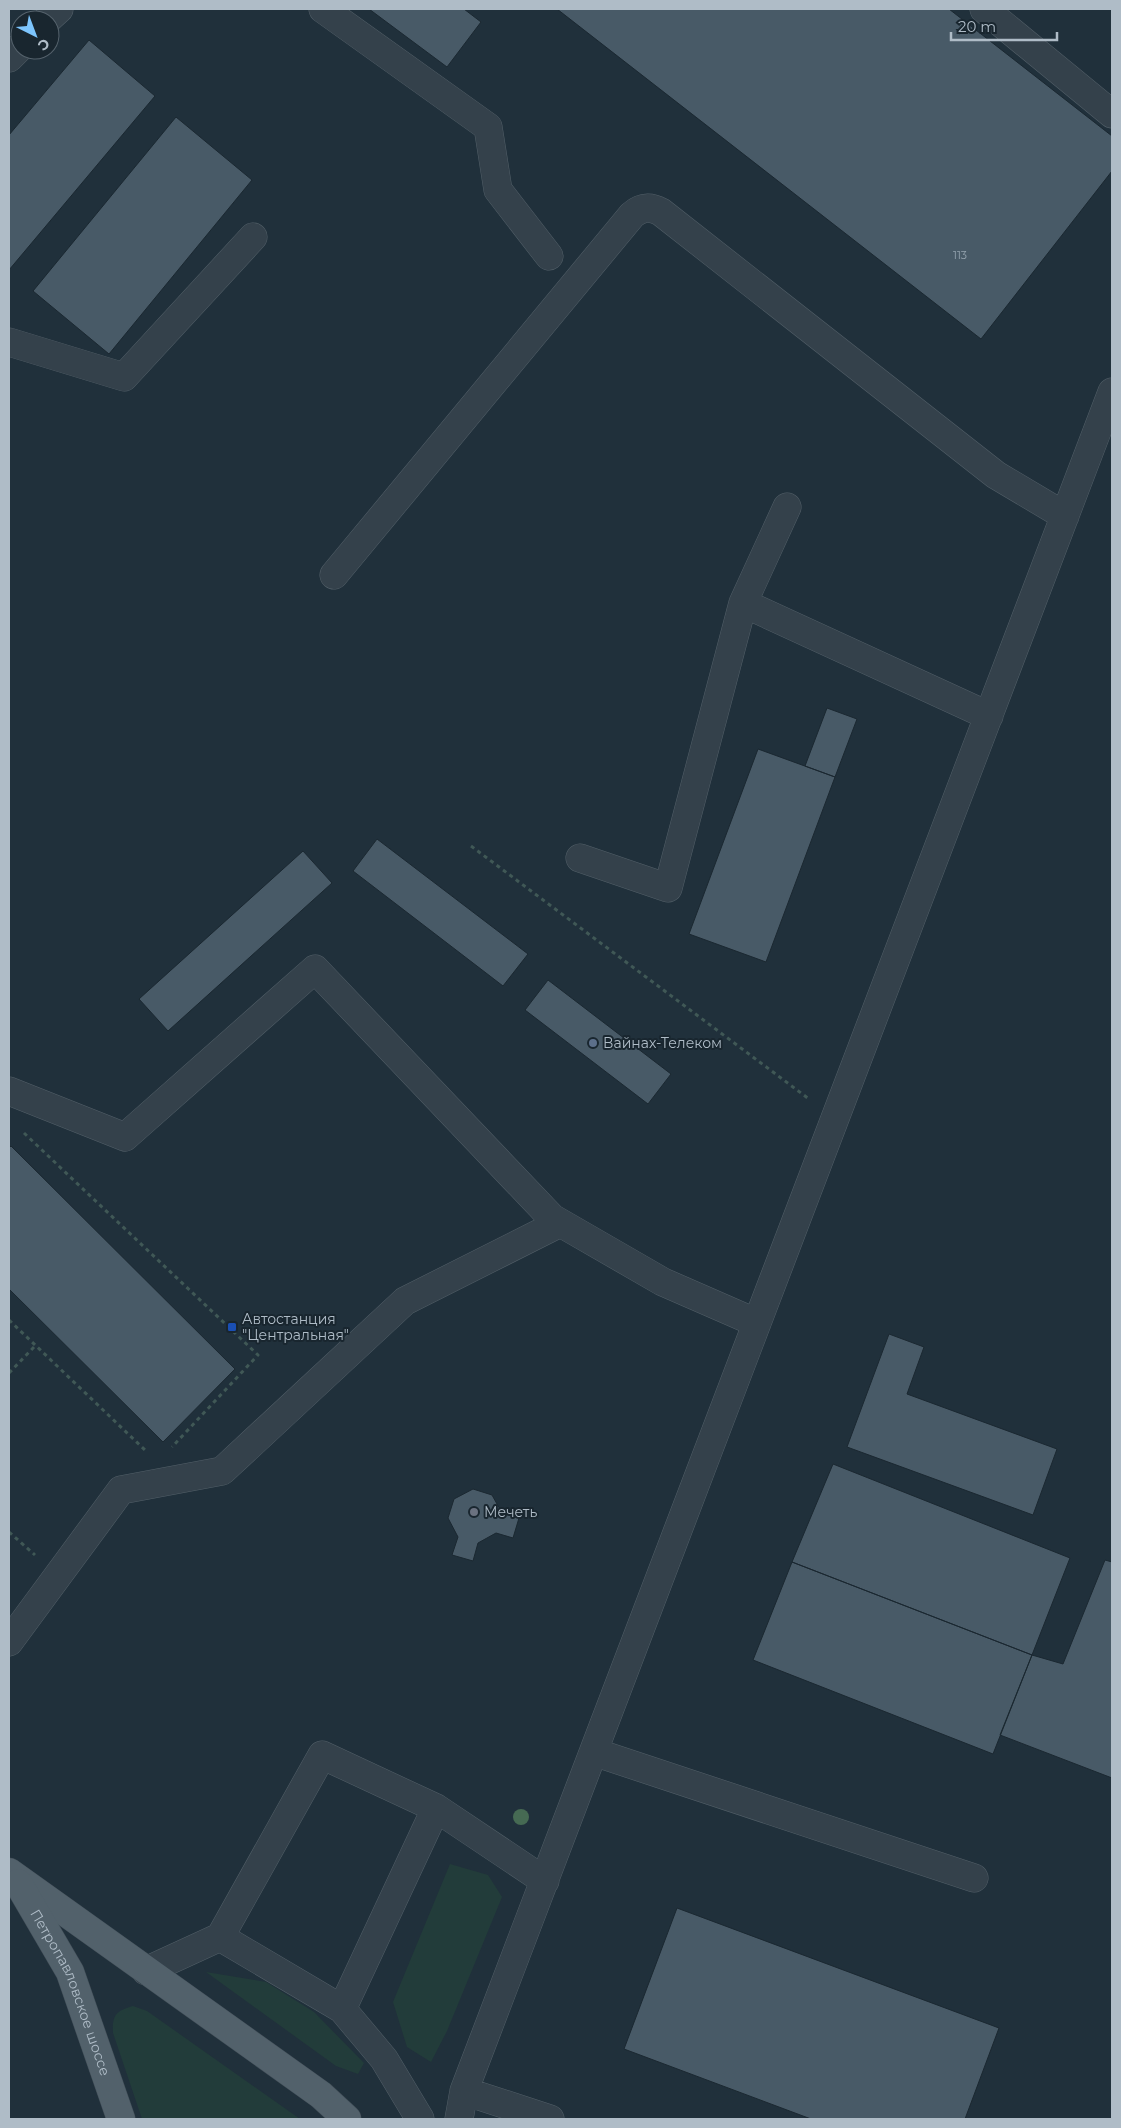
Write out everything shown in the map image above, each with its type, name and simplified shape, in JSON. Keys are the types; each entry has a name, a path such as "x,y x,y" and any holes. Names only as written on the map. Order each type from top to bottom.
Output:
{"main road":[{"path":"11,1873 321,2095 347,2119"},
{"name":"Петропавловское шоссе","path":"11,1873 70,1972 121,2119"}],"street":[{"path":"323,9 488,127 498,190 549,256"},
{"path":"984,9 1112,114"},
{"path":"334,575 632,215 638,210 645,208 661,212 996,475 1065,516"},
{"path":"9,342 124,377 252,237"},
{"path":"459,2119 464,2091 1112,392"},
{"path":"580,858 668,888 743,603 787,507"},
{"path":"743,603 989,716"},
{"path":"9,1091 125,1137 315,968 552,1218 663,1282 757,1323"},
{"path":"9,1642 121,1490 222,1471 405,1300 560,1223"},
{"path":"594,1752 974,1878"},
{"path":"146,1971 220,1937 322,1755 436,1808 545,1880"},
{"path":"342,2008 436,1808"},
{"path":"220,1937 342,2008 384,2059 420,2119"},
{"path":"430,2119 464,2091"},
{"path":"464,2091 550,2119"}],"path":[{"path":"471,846 836,1118"},
{"path":"21,1130 258,1356 172,1447 165,1450"},
{"path":"9,1320 151,1456"},
{"path":"9,1373 35,1346"}],"green space":[{"path":"450,1864 488,1875 502,1897 447,2031 431,2062 407,2047 393,2002"},
{"path":"206,1972 266,1982 314,2012 364,2063 358,2074 336,2066"},
{"path":"133,2006 147,2011 300,2119 142,2119 113,2033 113,2022 116,2015"}],"building":[{"path":"369,9 464,9 481,22 447,67"},
{"path":"557,9 949,9 1112,136 1112,171 981,339"},
{"path":"89,40 155,96 9,270 9,135"},
{"path":"176,117 252,180 109,354 33,291"},
{"path":"827,708 857,719 835,777 805,766"},
{"path":"758,749 835,777 766,962 689,934"},
{"path":"377,839 528,954 503,986 353,871"},
{"path":"303,851 332,883 168,1031 139,999"},
{"path":"548,980 671,1074 648,1104 525,1010"},
{"path":"11,1146 235,1369 163,1442 9,1289 9,1148"},
{"path":"889,1334 924,1347 907,1394 1057,1449 1033,1515 847,1447"},
{"path":"833,1464 1070,1558 1032,1655 792,1562"},
{"path":"473,1489 492,1495 502,1513 519,1518 513,1538 496,1533 478,1543 473,1561 452,1555 458,1537 448,1518 454,1499"},
{"path":"1105,1560 1112,1562 1112,1778 1000,1735 1032,1655 1063,1664"},
{"path":"792,1562 1032,1655 993,1754 753,1660"},
{"path":"677,1908 999,2028 965,2119 811,2119 624,2049"}],"place":[{"name":"Вайнах-Телеком","path":"593,1043"},
{"name":"Автостанция \"Центральная\"","path":"232,1327"},
{"name":"Мечеть","path":"474,1512"}]}
